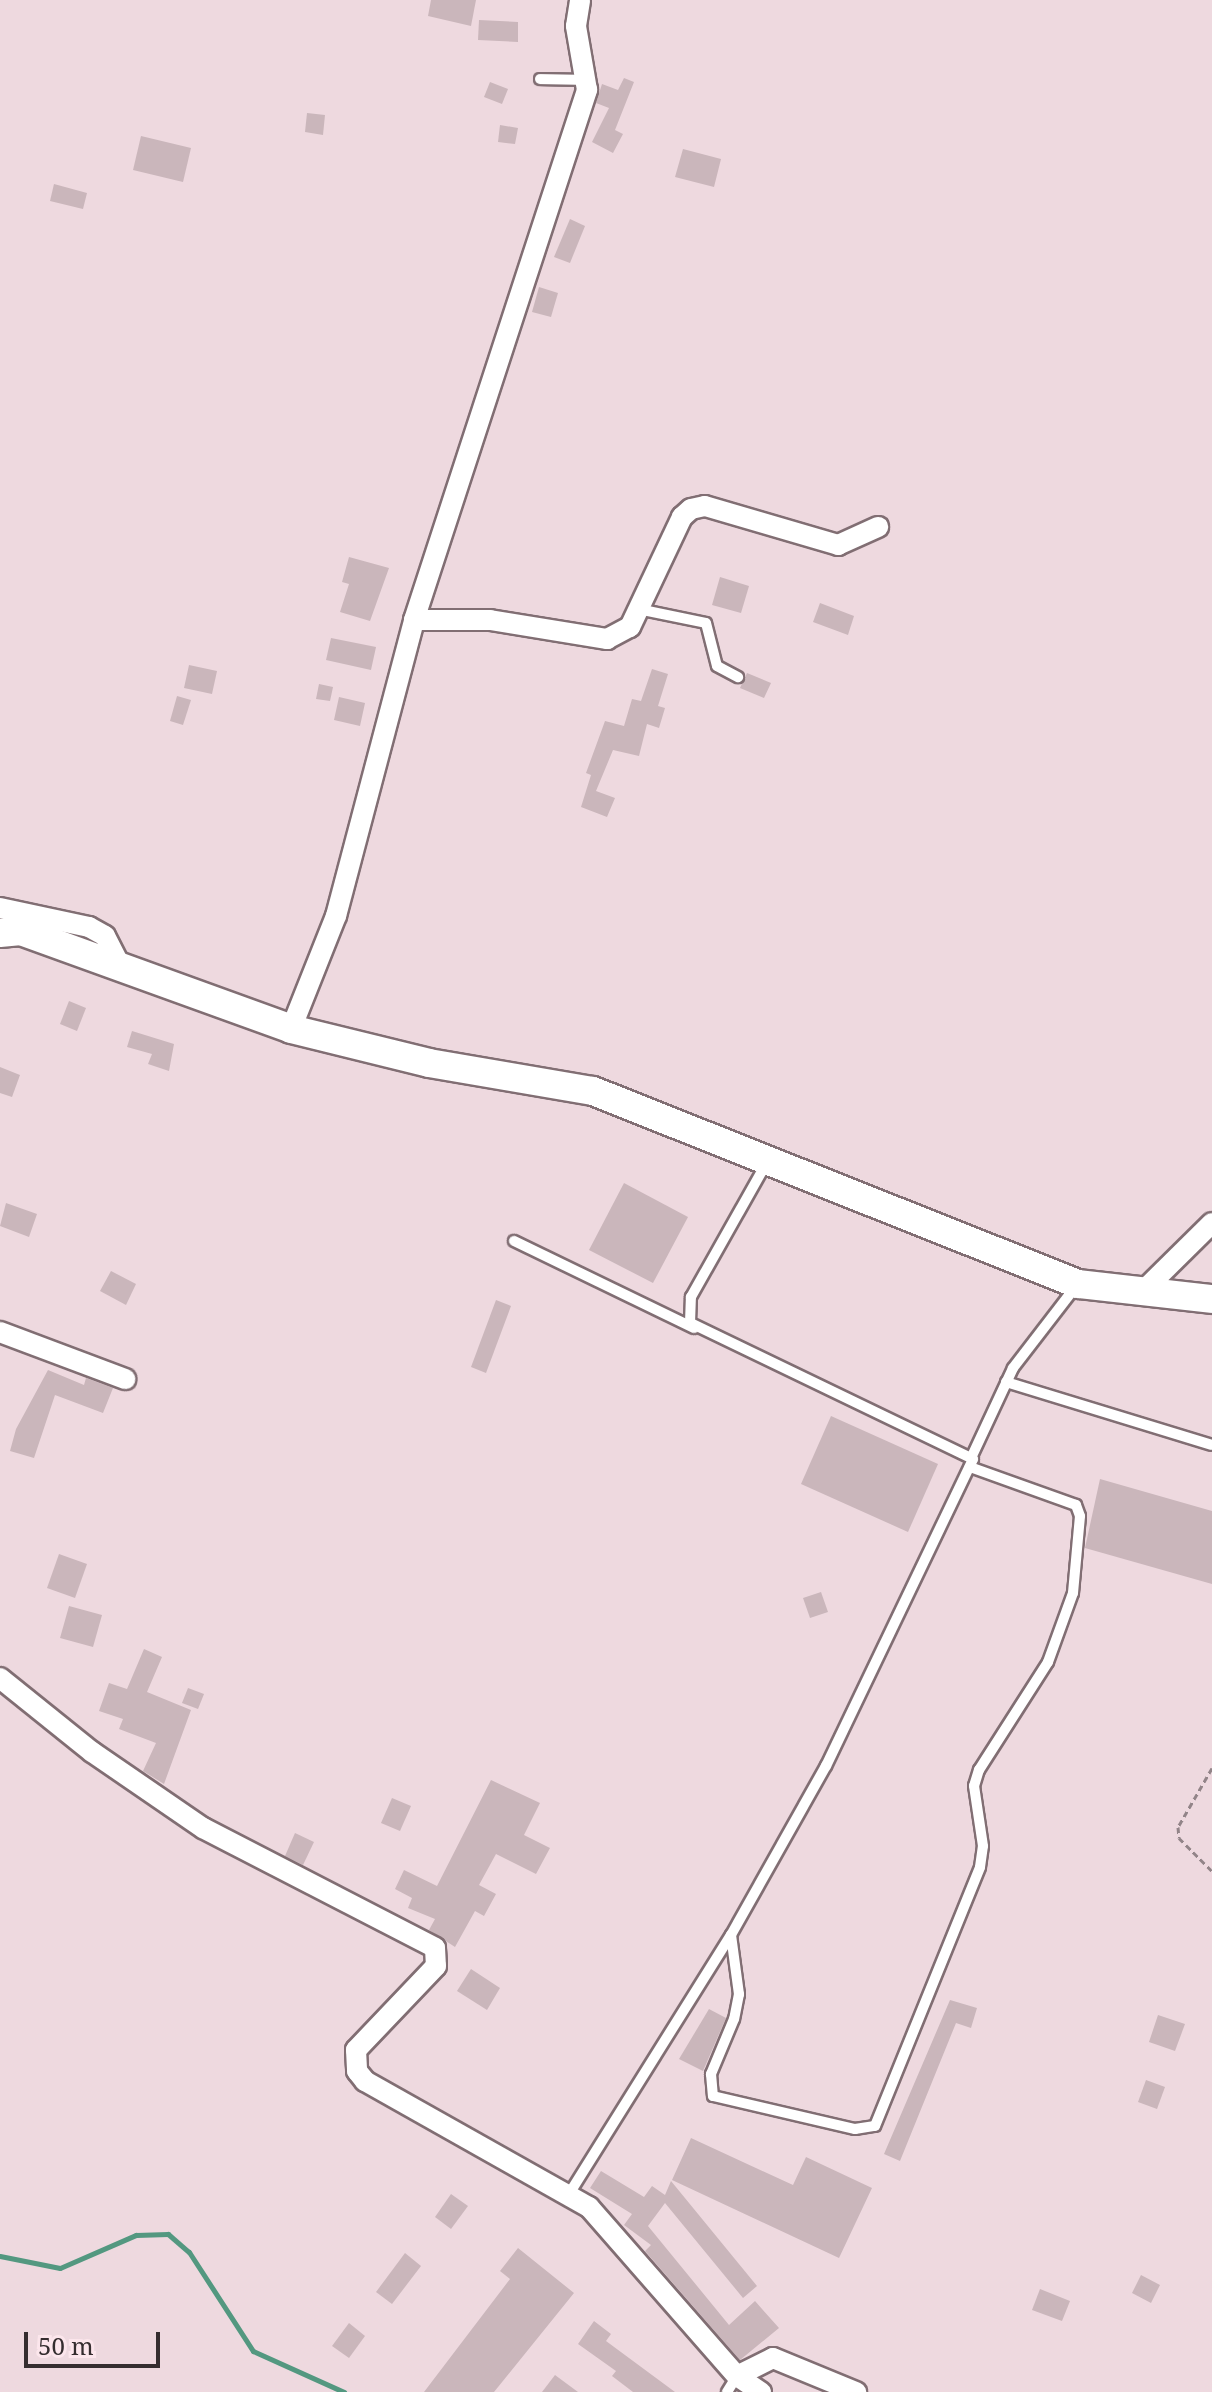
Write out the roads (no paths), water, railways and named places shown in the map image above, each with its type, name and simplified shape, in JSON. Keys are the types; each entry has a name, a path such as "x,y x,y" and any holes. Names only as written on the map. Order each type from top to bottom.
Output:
{"street":[{"path":"291,1029 336,916 414,620 586,80 576,26 580,0"},
{"path":"414,620 490,620 607,639 630,627 682,517 691,509 705,506 838,545 878,527"},
{"path":"0,908 89,927 105,936 121,968"},
{"path":"0,933 21,931 291,1029 429,1063 593,1091 766,1164 1078,1284 1140,1294 1212,1299"},
{"path":"1140,1294 1212,1223"},
{"path":"0,1332 125,1379"},
{"path":"0,1678 92,1752 203,1828 435,1948 436,1966 362,2040 356,2050 357,2071 365,2081 569,2194 601,2217 732,2384 761,2392"},
{"path":"732,2384 773,2358 856,2392"}],"lane":[{"path":"540,79 586,80"},
{"path":"638,609 706,623 717,666 738,677"},
{"path":"695,1328 687,1315 691,1297 766,1164"},
{"path":"514,1241 971,1462 1076,1505 1080,1516 1073,1593 1048,1662 979,1770 974,1786 983,1846 980,1867 875,2126 855,2129 713,2096 711,2074 734,2019 739,1994 731,1935"},
{"path":"569,2194 731,1935 826,1766 1006,1382 1078,1284"},
{"path":"1006,1382 1212,1445"}],"waterway":[{"path":"0,2256 60,2268 136,2235 168,2234 189,2252 253,2351 344,2392"}]}
